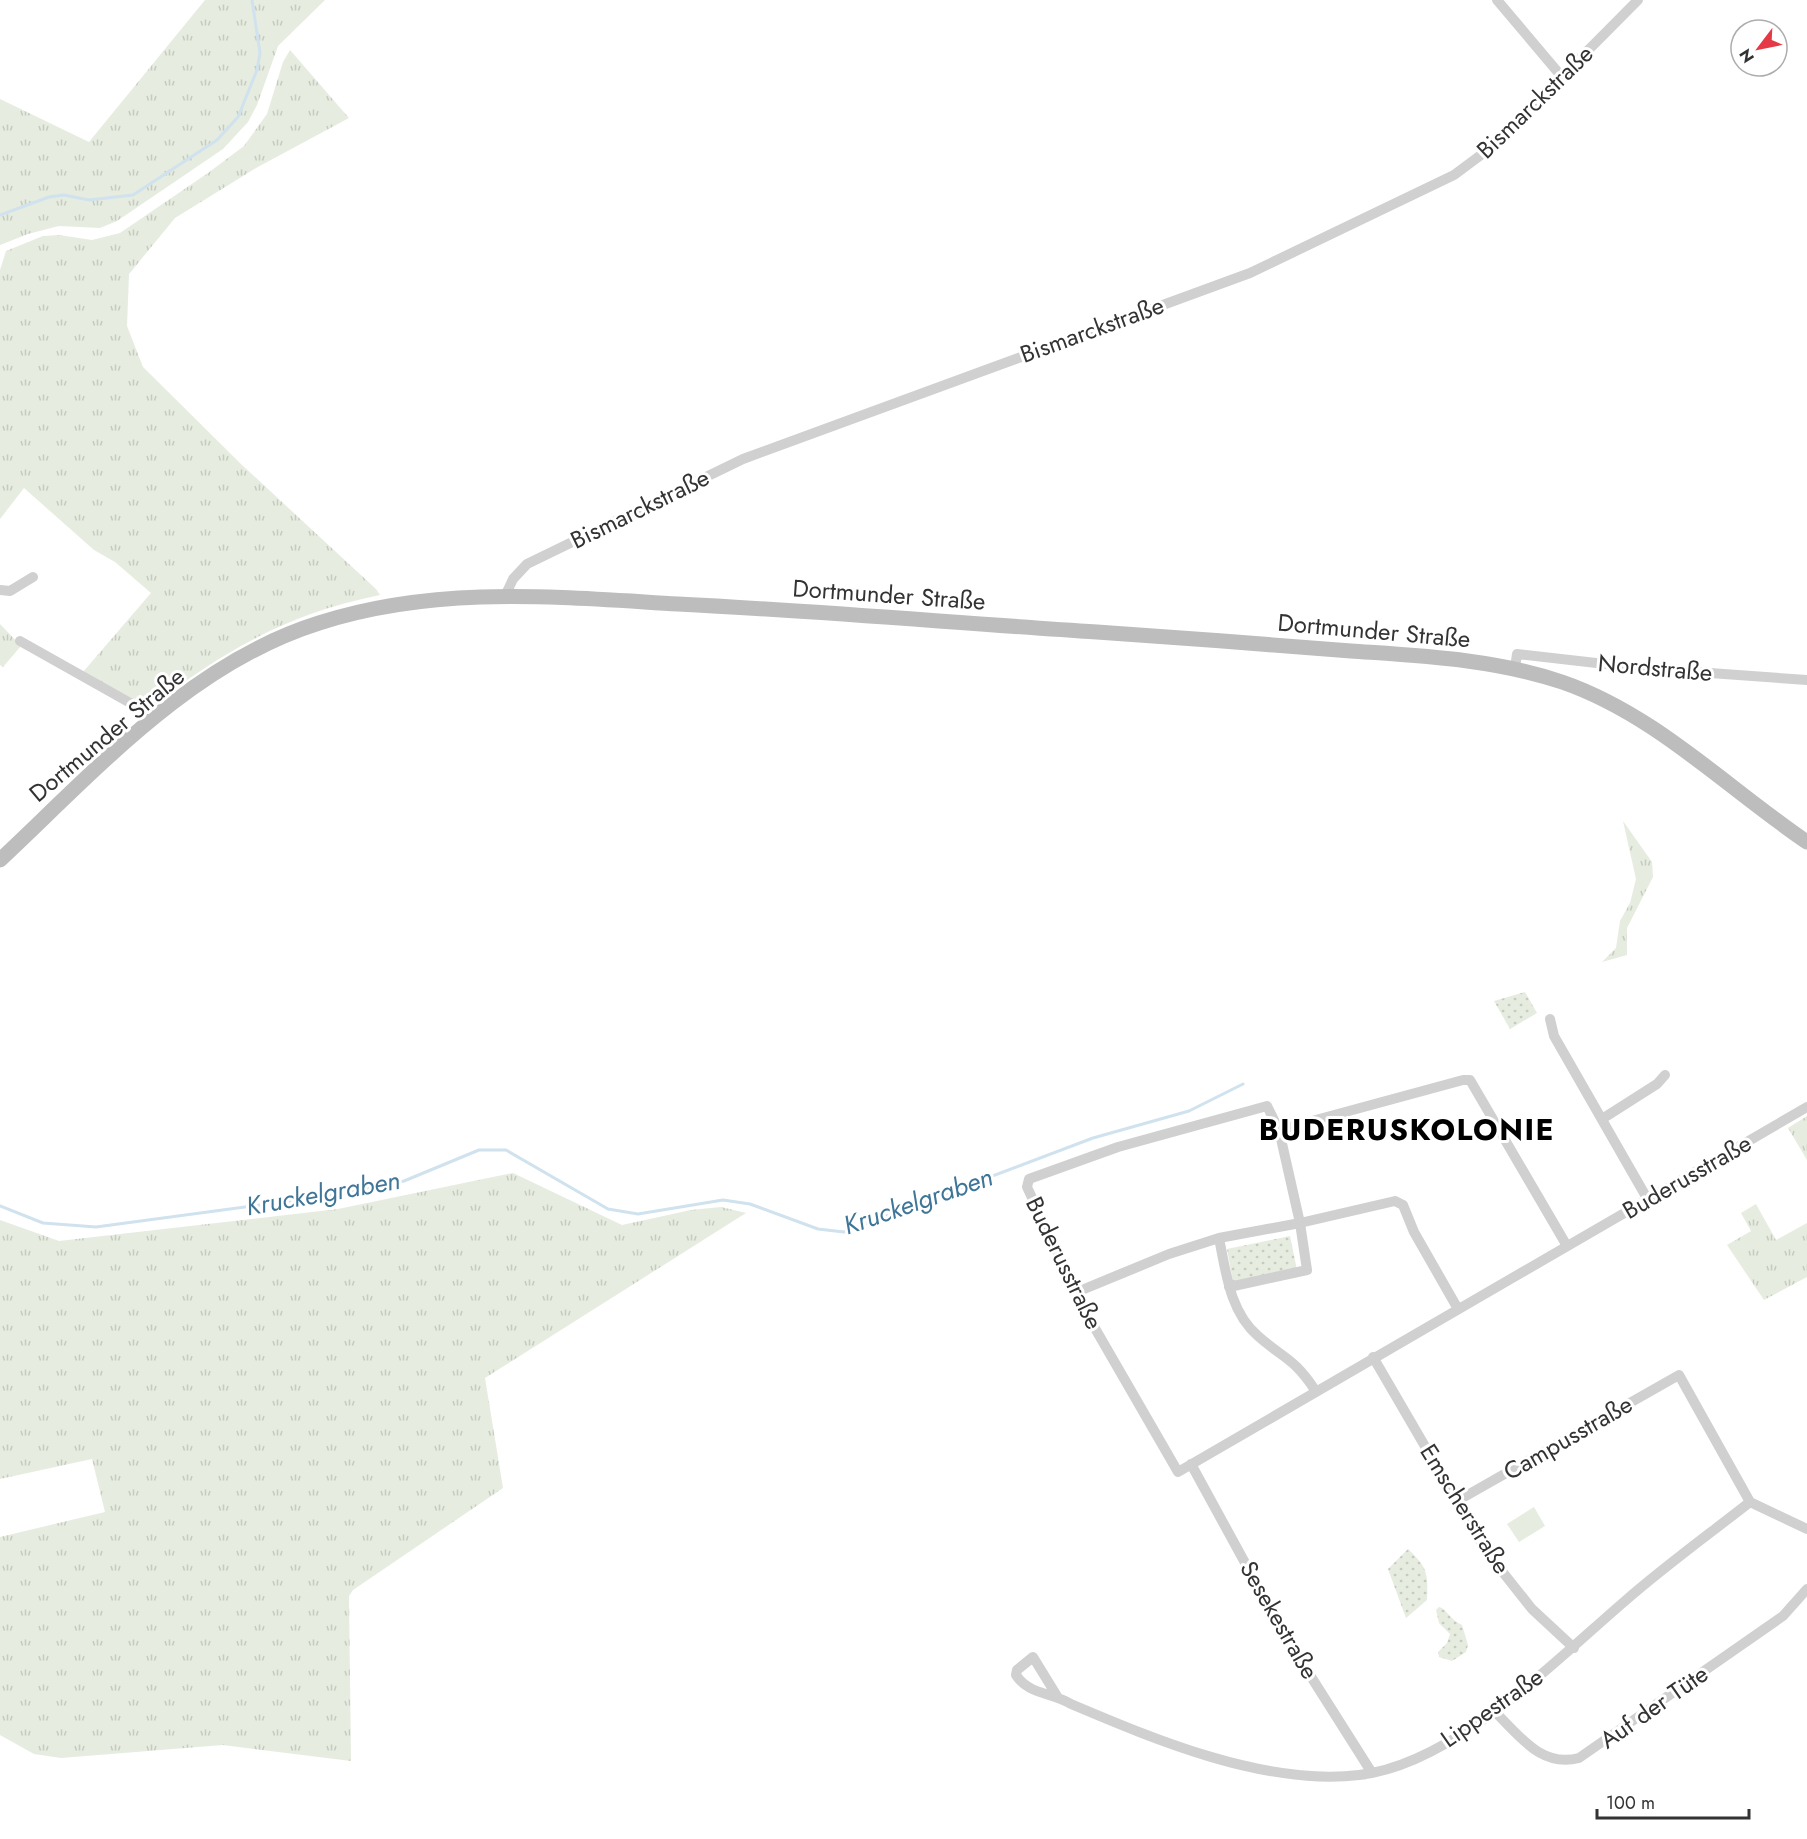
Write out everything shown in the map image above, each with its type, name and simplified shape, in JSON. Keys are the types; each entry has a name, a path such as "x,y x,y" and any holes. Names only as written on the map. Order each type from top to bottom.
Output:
{"main road":[{"name":"Dortmunder Straße","path":"0,860 149,722 236,662 315,624 369,609 427,600 506,594 731,606 1227,641 1452,658 1515,668 1566,683 1602,698 1645,724 1807,842"}],"street":[{"path":"1497,0 1562,77"},
{"name":"Bismarckstraße","path":"506,594 513,579 527,564 744,459 1250,273 1454,175 1493,147 1638,0"},
{"path":"0,590 10,591 33,576"},
{"path":"20,641 132,704 149,722"},
{"name":"Nordstraße","path":"1515,668 1517,654 1618,666 1807,680"},
{"path":"1550,1019 1554,1036 1648,1200"},
{"path":"1602,1119 1658,1084 1665,1075"},
{"path":"1229,1287 1307,1270 1300,1223 1279,1130 1463,1080 1470,1080 1567,1246"},
{"name":"Buderusstraße","path":"1279,1130 1267,1106 1118,1147 1029,1179 1027,1186 1077,1292 1178,1472 1315,1390 1807,1107"},
{"path":"1077,1292 1168,1254 1219,1239 1400,1202 1458,1309"},
{"path":"1219,1239 1235,1304 1251,1329 1301,1369 1315,1390"},
{"name":"Emscherstraße","path":"1373,1357 1486,1551 1532,1609 1574,1648"},
{"name":"Campusstraße","path":"1457,1501 1679,1375 1750,1502"},
{"name":"Sesekestraße","path":"1191,1464 1284,1634 1372,1773"},
{"path":"1750,1502 1807,1529"},
{"name":"Lippestraße","path":"1058,1696 1071,1704 1165,1743 1228,1762 1320,1775 1372,1773 1398,1766 1440,1746 1495,1712 1574,1648 1626,1600 1750,1502"},
{"name":"Auf der Tüte","path":"1495,1712 1536,1752 1558,1761 1579,1758 1783,1616 1807,1589"}],"green space":[{"path":"205,0 325,0 278,46 257,105 248,122 223,149 117,221 100,228 59,226 28,234 0,245 0,99 89,142"},
{"path":"290,50 349,118 256,168 175,218 129,274 127,326 143,367 242,465 380,595 346,603 285,624 229,653 148,708 83,672 151,593 115,562 94,550 24,488 0,519 0,270 6,251 43,236 59,235 92,240 120,233 244,146 267,114 283,62"},
{"path":"0,624 21,646 3,667 0,665"},
{"path":"1623,821 1652,862 1653,877 1627,928 1627,955 1602,962 1616,948 1620,921 1630,903 1636,879"},
{"path":"1525,992 1537,1013 1510,1029 1494,1001"},
{"path":"1807,1116 1807,1160 1788,1128"},
{"path":"513,1173 622,1225 691,1210 721,1207 746,1213 485,1378 503,1488 353,1590 349,1596 351,1761 223,1745 61,1758 34,1754 0,1735 0,1537 105,1512 92,1459 0,1479 0,1220 59,1241 338,1209"},
{"path":"1756,1204 1776,1240 1807,1223 1807,1277 1764,1300 1727,1245 1751,1231 1741,1213"},
{"path":"1290,1236 1297,1270 1233,1282 1227,1249"},
{"path":"1534,1507 1545,1526 1519,1542 1507,1524"},
{"path":"1408,1549 1423,1566 1427,1577 1427,1600 1406,1618 1388,1569"},
{"path":"1439,1607 1462,1625 1468,1645 1466,1652 1452,1661 1439,1657 1438,1652 1447,1643 1450,1634 1439,1623 1436,1610"}],"waterway":[{"path":"0,215 49,197 64,195 89,200 133,195 217,140 238,117 257,70 260,53 252,0"},
{"name":"Kruckelgraben","path":"0,1206 43,1223 96,1227 348,1193 404,1181 479,1150 506,1150 608,1209 638,1214 723,1200 750,1204 818,1229 844,1232 1093,1138 1189,1111 1243,1084"}],"district":[{"name":"BUDERUSKOLONIE","path":"1407,1130"}]}
